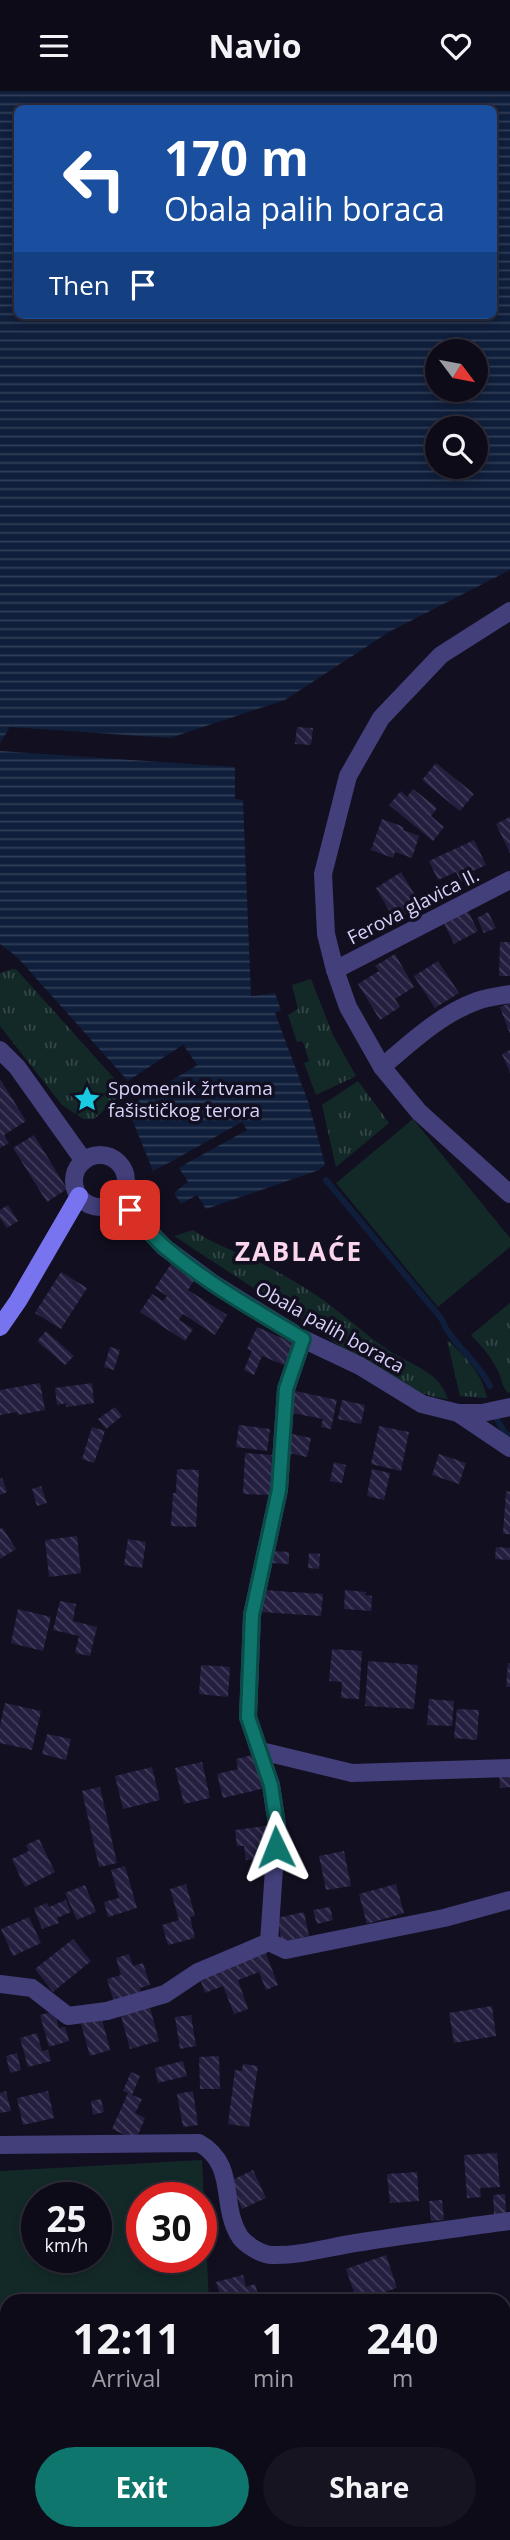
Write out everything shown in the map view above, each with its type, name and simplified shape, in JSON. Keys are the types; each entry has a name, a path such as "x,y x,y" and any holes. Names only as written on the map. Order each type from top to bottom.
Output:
{"street":[{"path":"510,611 441,655 381,718 348,776 323,874 326,934 335,970 348,1007 382,1067 419,1112 510,1193"},
{"name":"Ferova glavica II.","path":"335,970 510,880"},
{"path":"382,1067 425,1031 455,1011 479,1000 510,994"},
{"path":"0,1050 17,1067 83,1161"},
{"path":"98,1154 107,1155 120,1164 126,1180 125,1188 118,1199 100,1207 92,1206 79,1196 75,1189 75,1174 83,1161 98,1154"},
{"path":"0,1328 79,1196"},
{"name":"Obala palih boraca","path":"118,1199 164,1247 214,1284 303,1339 360,1366 422,1404 458,1413 482,1413 510,1407"},
{"path":"269,1942 277,1825 271,1785 248,1717 252,1615 279,1490 286,1389 303,1339"},
{"path":"458,1413 510,1448"},
{"path":"261,1751 352,1773 510,1768"},
{"path":"0,1984 32,1988 68,2016 107,2011 165,1994 198,1972 269,1942 286,1950 443,1918 510,1900"},
{"path":"0,2145 199,2143 211,2150 220,2162 240,2237 250,2246 268,2255 294,2254 510,2221"}],"green space":[{"path":"16,969 122,1087 119,1097 94,1119 83,1119 62,1105 0,1026 0,973"},
{"path":"311,979 333,1035 356,1076 316,1095 304,1063 309,1061 303,1041 297,1042 288,1015 298,1009 292,985"},
{"path":"358,1081 389,1123 336,1167 322,1105"},
{"path":"413,1119 510,1238 510,1247 438,1307 336,1183"},
{"path":"193,1230 267,1266 316,1295 388,1350 431,1375 444,1389 448,1399 411,1388 371,1367 174,1236"},
{"path":"510,1303 508,1393 493,1362 471,1335"},
{"path":"447,1340 477,1373 487,1398 460,1396"},
{"path":"202,2160 203,2182 126,2182 126,2273 208,2273 209,2294 0,2294 0,2171"}],"water":[{"path":"0,91 510,91 510,570 389,632 285,700 170,738 10,727 0,743"},
{"path":"0,751 235,767 235,799 243,800 251,996 275,993 281,1010 275,1013 309,1104 325,1165 319,1170 206,1209 197,1195 181,1204 174,1193 188,1182 174,1160 153,1171 127,1107 197,1065 183,1045 128,1081 16,956 0,944"}],"pier":[{"path":"183,1045 197,1065 143,1097 141,1094 192,1064 182,1049 131,1084 128,1081"},
{"path":"242,1122 247,1130 178,1168 174,1160"}],"building":[{"path":"297,727 313,728 311,745 295,744"},
{"path":"436,763 474,794 460,811 422,780"},
{"path":"413,789 437,808 431,816 444,827 433,841 389,805 401,791 407,797"},
{"path":"510,817 510,853 496,824"},
{"path":"382,819 419,836 412,858 395,852 393,858 371,850"},
{"path":"474,840 486,865 473,871 475,875 461,882 456,872 438,880 429,861"},
{"path":"401,872 421,905 395,921 376,888"},
{"path":"467,909 478,931 454,944 443,921"},
{"path":"488,912 496,928 484,933 477,918"},
{"path":"500,942 510,942 510,976 499,976"},
{"path":"395,954 414,987 395,999 400,1007 380,1020 358,984 379,971 375,966"},
{"path":"438,961 459,993 435,1008 414,976"},
{"path":"510,1003 510,1034 500,1007"},
{"path":"510,1050 510,1073 502,1054"},
{"path":"0,1079 26,1121 4,1135 9,1143 0,1148"},
{"path":"34,1135 67,1189 47,1202 13,1148"},
{"path":"8,1205 18,1221 7,1228 0,1218 0,1210"},
{"path":"104,1223 116,1231 112,1237 100,1230"},
{"path":"171,1264 195,1279 188,1290 227,1315 215,1335 183,1314 179,1320 193,1329 185,1341 140,1312 152,1294 163,1301 167,1296 155,1288"},
{"path":"61,1272 87,1288 61,1329 35,1313"},
{"path":"257,1327 293,1343 284,1365 262,1356 254,1375 244,1370 252,1351 247,1349"},
{"path":"46,1331 74,1356 65,1365 37,1341"},
{"path":"110,1347 120,1350 114,1370 104,1367"},
{"path":"40,1383 45,1410 0,1415 0,1390"},
{"path":"92,1383 94,1403 66,1407 66,1403 57,1405 55,1388"},
{"path":"291,1390 337,1400 331,1429 321,1427 323,1419 287,1412"},
{"path":"342,1400 365,1405 361,1424 338,1419"},
{"path":"115,1407 122,1416 106,1429 98,1419"},
{"path":"239,1425 270,1429 267,1451 236,1447"},
{"path":"379,1426 409,1432 401,1471 371,1464"},
{"path":"92,1427 105,1431 94,1463 82,1459"},
{"path":"292,1434 311,1438 307,1457 288,1453"},
{"path":"245,1453 272,1455 270,1495 243,1494"},
{"path":"439,1454 466,1463 459,1484 432,1475"},
{"path":"334,1462 346,1465 342,1483 330,1481"},
{"path":"177,1469 199,1470 196,1527 171,1526"},
{"path":"372,1469 390,1473 384,1500 367,1496"},
{"path":"2,1478 7,1492 0,1495 0,1479"},
{"path":"41,1486 47,1503 37,1506 32,1489"},
{"path":"506,1491 510,1492 510,1534 503,1534"},
{"path":"2,1527 16,1549 0,1559 0,1529"},
{"path":"77,1536 81,1573 49,1577 45,1540"},
{"path":"128,1539 146,1542 142,1568 124,1565"},
{"path":"496,1547 510,1548 510,1560 495,1559"},
{"path":"273,1551 289,1552 289,1564 272,1563"},
{"path":"309,1553 320,1554 319,1569 308,1568"},
{"path":"263,1590 323,1594 321,1616 261,1612"},
{"path":"345,1590 366,1592 365,1595 372,1596 371,1611 344,1609"},
{"path":"60,1601 76,1604 73,1621 97,1627 90,1656 75,1653 79,1636 53,1630"},
{"path":"18,1609 51,1617 43,1651 11,1643"},
{"path":"332,1649 362,1651 359,1699 341,1698 342,1682 329,1681"},
{"path":"368,1661 418,1665 414,1709 365,1706"},
{"path":"508,1663 510,1687 506,1687"},
{"path":"201,1665 230,1667 228,1697 199,1694"},
{"path":"429,1699 454,1701 452,1726 427,1725"},
{"path":"5,1703 41,1711 32,1750 0,1743 0,1726"},
{"path":"457,1709 479,1710 477,1740 454,1738"},
{"path":"47,1734 71,1739 66,1760 42,1754"},
{"path":"257,1754 265,1788 223,1798 217,1774 238,1769 236,1759"},
{"path":"202,1762 210,1798 184,1804 175,1768"},
{"path":"152,1767 160,1800 123,1809 115,1776"},
{"path":"499,1774 510,1774 510,1787 500,1788"},
{"path":"100,1787 117,1863 99,1867 82,1791"},
{"path":"266,1826 268,1844 264,1845 265,1858 246,1860 244,1846 237,1846 235,1830"},
{"path":"39,1839 55,1872 25,1887 12,1859 29,1851 26,1845"},
{"path":"344,1851 351,1886 326,1890 319,1856"},
{"path":"125,1866 137,1908 108,1917 104,1902 119,1898 111,1870"},
{"path":"186,1884 195,1916 190,1917 195,1938 168,1945 162,1925 179,1920 170,1889"},
{"path":"396,1884 404,1913 367,1924 359,1894"},
{"path":"85,1885 96,1912 77,1920 65,1893"},
{"path":"66,1900 71,1912 57,1918 59,1923 42,1929 34,1908 47,1903 49,1907"},
{"path":"330,1907 333,1920 317,1924 313,1910"},
{"path":"304,1912 309,1936 282,1942 277,1918"},
{"path":"29,1917 41,1943 13,1956 1,1929"},
{"path":"73,1939 91,1961 53,1992 35,1969"},
{"path":"265,1951 278,1985 266,1990 259,1972 238,1980 248,2009 234,2014 223,1986 205,1993 199,1976"},
{"path":"129,1954 133,1966 143,1963 150,1985 140,1988 142,1994 114,2002 107,1979 121,1975 116,1958"},
{"path":"149,2004 159,2041 130,2049 120,2012"},
{"path":"492,2006 496,2036 454,2043 449,2013"},
{"path":"55,2011 59,2028 65,2027 69,2041 49,2047 40,2015"},
{"path":"191,2015 196,2046 180,2049 175,2017"},
{"path":"102,2019 110,2050 90,2056 81,2024"},
{"path":"37,2033 42,2051 48,2050 51,2061 28,2067 20,2038"},
{"path":"17,2053 21,2070 10,2073 6,2056"},
{"path":"219,2056 220,2089 200,2089 199,2057"},
{"path":"183,2061 187,2076 158,2083 155,2068"},
{"path":"243,2064 258,2066 249,2127 228,2124 235,2070 242,2071"},
{"path":"131,2072 140,2076 132,2095 142,2099 135,2113 145,2118 136,2140 112,2129 128,2093 123,2091"},
{"path":"6,2091 11,2111 0,2113 0,2093"},
{"path":"48,2091 54,2118 23,2125 17,2098"},
{"path":"193,2091 198,2125 183,2127 177,2094"},
{"path":"101,2099 104,2112 93,2115 91,2101"},
{"path":"497,2153 500,2187 480,2188 481,2197 467,2198 464,2155"},
{"path":"253,2170 266,2198 242,2209 230,2181"},
{"path":"417,2172 419,2201 390,2203 387,2174"},
{"path":"505,2194 506,2213 494,2214 493,2195"},
{"path":"442,2200 444,2220 431,2221 429,2201"},
{"path":"386,2255 397,2288 379,2294 355,2294 346,2269"},
{"path":"243,2275 246,2287 255,2284 258,2294 220,2294 216,2282"}],"waterway":[{"path":"326,1180 441,1318 451,1336 478,1367 490,1386"},
{"path":"495,1416 505,1433 510,1436"}],"place":[{"name":"Spomenik žrtvama fašističkog terora","path":"87,1099"}],"district":[{"name":"ZABLAĆE","path":"299,1252"}],"route":[{"path":"130,1210 177,1258 303,1339 286,1389 279,1490 252,1615 248,1717 271,1785 277,1825 276,1847"}]}
